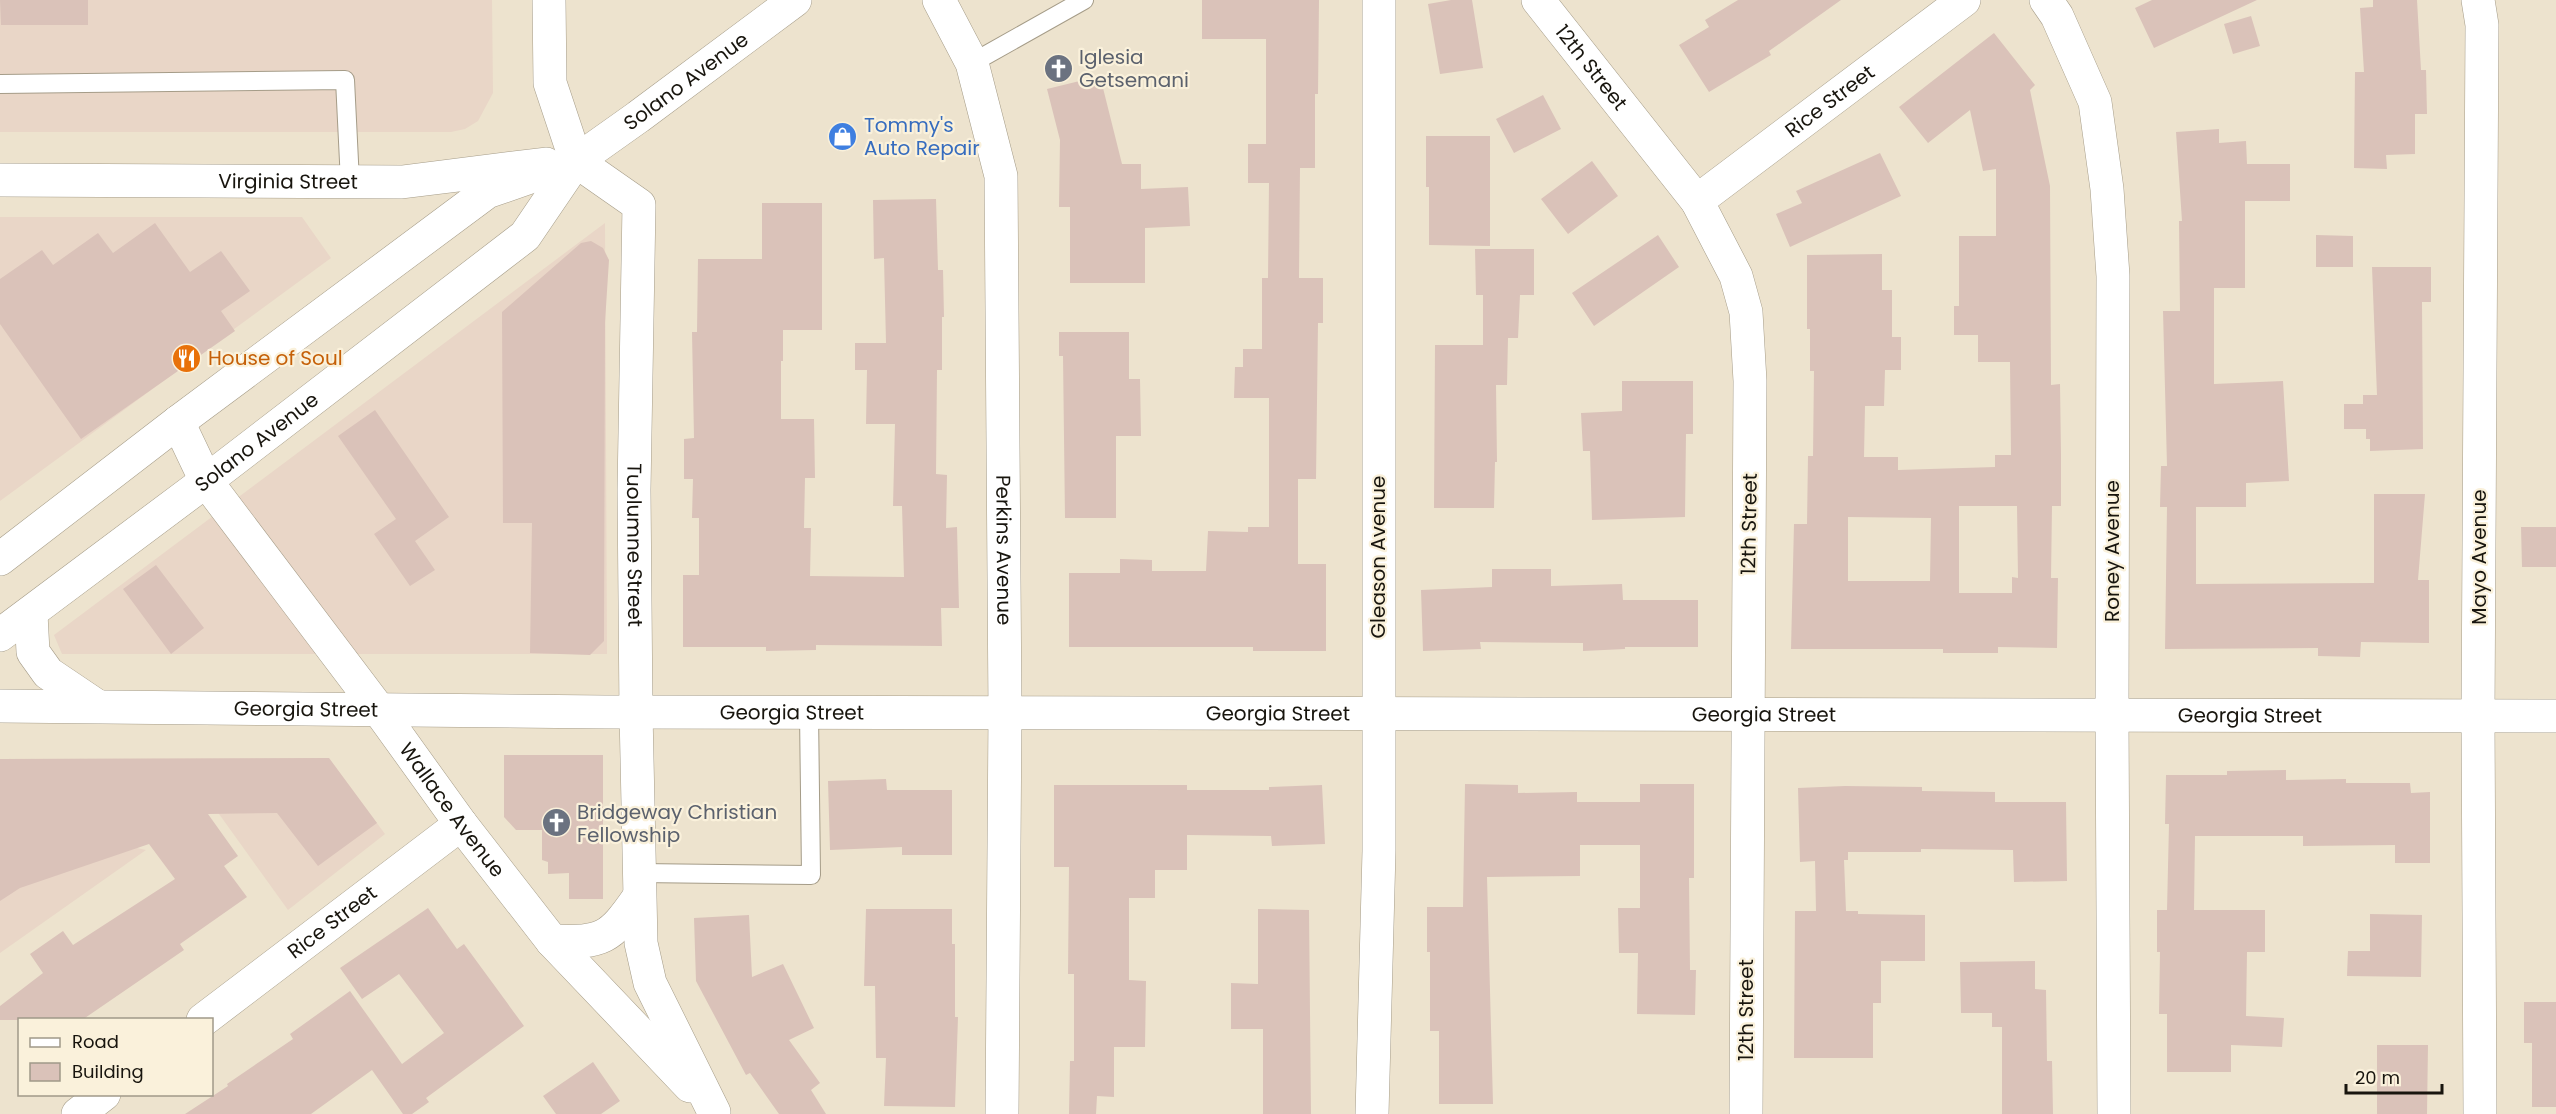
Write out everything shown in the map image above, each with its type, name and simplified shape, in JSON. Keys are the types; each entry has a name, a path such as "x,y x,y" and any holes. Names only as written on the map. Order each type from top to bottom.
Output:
{"street":[{"path":"549,0 550,83 576,161"},
{"name":"Solano Avenue","path":"0,559 178,422 487,192 576,161 795,0"},
{"name":"Perkins Avenue","path":"939,0 972,63 1001,176 1005,711 1002,1114"},
{"name":"Gleason Avenue","path":"1372,1114 1379,851 1379,0"},
{"name":"12th Street","path":"1538,0 1697,201 1736,276 1746,312 1750,381 1746,1114"},
{"name":"Rice Street","path":"1697,201 1964,0"},
{"name":"Roney Avenue","path":"2046,0 2057,16 2095,102 2108,189 2113,276 2114,1114"},
{"name":"Mayo Avenue","path":"2478,0 2482,37 2478,715 2480,1114"},
{"name":"Solano Avenue","path":"0,635 206,481 525,236 576,161"},
{"name":"Virginia Street","path":"0,180 402,182 576,161"},
{"name":"Tuolumne Street","path":"576,161 639,205 634,490 641,943 650,983 715,1113"},
{"name":"Wallace Avenue","path":"178,422 206,481 379,710 461,824 552,941 715,1113"},
{"path":"31,614 33,652 48,674 97,706"},
{"name":"Georgia Street","path":"0,706 809,712 2556,716"},
{"name":"Rice Street","path":"206,1018 461,824"},
{"path":"552,941 579,942 599,939 619,926 639,885"},
{"path":"78,1114 103,1096"}],"lane":[{"path":"972,63 1084,0"},
{"path":"0,84 345,80 350,182"},
{"path":"639,885 811,875 809,712"}],"shaded area":[{"path":"0,0 492,0 493,93 478,121 465,129 451,132 0,132"},
{"path":"0,217 302,217 331,258 0,501"},
{"path":"605,223 607,654 62,654 54,635"},
{"path":"329,758 385,834 288,910 209,800 137,848 146,850 0,953 0,759"}],"building":[{"path":"0,0 88,0 88,25 1,25"},
{"path":"1202,0 1319,0 1315,168 1300,168 1299,278 1323,278 1323,323 1318,323 1316,479 1298,479 1298,564 1326,564 1326,651 1253,651 1253,647 1069,647 1069,573 1120,573 1120,559 1152,560 1152,571 1206,571 1208,531 1248,532 1248,527 1269,527 1269,398 1234,398 1235,367 1243,367 1243,349 1262,349 1262,278 1268,278 1269,183 1248,183 1248,144 1266,144 1266,39 1202,39"},
{"path":"1451,0 1472,0 1483,68 1440,74 1428,4"},
{"path":"1738,0 1841,0 1769,51 1771,55 1709,92 1679,45 1709,27 1705,20"},
{"path":"2152,0 2257,0 2154,48 2135,8"},
{"path":"2373,0 2417,0 2421,70 2426,70 2427,114 2415,114 2415,154 2386,155 2387,169 2354,168 2355,72 2364,72 2360,8 2373,7"},
{"path":"2251,16 2260,46 2233,54 2224,24"},
{"path":"1994,33 2035,85 2030,90 2050,186 2051,385 2060,384 2061,506 2052,506 2051,578 2058,578 2057,648 1998,647 1998,653 1943,653 1943,649 1791,649 1794,524 1807,524 1808,456 1813,456 1814,371 1810,371 1810,329 1807,329 1807,255 1882,254 1882,290 1892,290 1892,337 1901,337 1901,370 1885,370 1884,406 1865,406 1864,457 1898,457 1898,470 1995,467 1995,455 2011,455 2010,362 1978,362 1978,335 1954,335 1954,306 1959,306 1959,236 1996,236 1996,169 1983,171 1970,110 1928,143 1899,107","holes":["1959,506 2017,506 2018,578 2012,577 2012,593 1959,593","1848,517 1931,518 1930,581 1848,581"]},
{"path":"1100,76 1122,164 1141,164 1141,189 1188,187 1190,226 1145,228 1145,283 1070,283 1070,207 1059,207 1060,140 1047,89"},
{"path":"1543,95 1561,129 1514,153 1496,119"},
{"path":"2219,129 2219,143 2246,141 2247,164 2290,164 2290,201 2245,201 2245,288 2214,288 2214,384 2283,381 2289,481 2246,483 2246,507 2196,507 2196,584 2374,583 2374,494 2425,494 2418,580 2429,580 2429,643 2361,642 2360,657 2318,656 2318,648 2165,649 2167,507 2160,507 2161,466 2167,466 2163,311 2180,311 2179,221 2182,221 2176,132"},
{"path":"1426,136 1490,136 1490,246 1429,245"},
{"path":"1880,153 1901,196 1790,247 1776,214 1802,203 1796,191"},
{"path":"1592,161 1618,196 1568,234 1541,199"},
{"path":"936,199 938,270 943,270 944,317 942,317 942,370 937,370 936,474 947,475 946,528 957,527 959,608 941,608 942,646 816,645 816,650 766,651 766,647 683,647 683,575 699,575 699,518 692,518 693,479 684,479 684,439 694,438 692,332 697,332 698,259 762,259 762,203 822,203 822,330 783,330 783,361 781,361 781,419 814,419 815,478 805,478 804,528 811,528 810,576 904,577 902,506 893,506 895,424 866,424 867,370 855,370 855,343 886,343 884,258 874,259 873,200"},
{"path":"155,223 190,272 221,251 250,291 221,311 235,331 81,439 0,324 0,279 42,250 53,265 98,233 113,253"},
{"path":"1658,235 1679,267 1594,326 1572,293"},
{"path":"2316,235 2353,236 2353,267 2316,267"},
{"path":"591,241 603,248 609,260 605,322 604,641 590,655 530,653 532,523 503,523 502,312 581,243"},
{"path":"1475,249 1534,249 1534,295 1520,295 1518,338 1508,338 1507,385 1496,385 1497,462 1495,462 1494,508 1434,508 1435,345 1483,345 1483,295 1476,295"},
{"path":"2372,267 2431,267 2431,302 2422,302 2423,449 2370,451 2370,439 2366,439 2366,429 2344,429 2344,404 2363,404 2363,395 2377,395"},
{"path":"1059,332 1129,332 1129,379 1140,379 1141,436 1116,436 1116,518 1065,518 1063,356 1059,356"},
{"path":"1622,381 1693,381 1693,434 1686,434 1685,517 1592,520 1590,451 1583,451 1581,413 1622,411"},
{"path":"375,410 449,517 415,541 435,570 410,586 374,534 396,519 338,436"},
{"path":"2521,527 2556,527 2556,567 2522,567"},
{"path":"156,565 204,628 171,654 123,589"},
{"path":"1492,569 1551,569 1551,586 1622,584 1623,600 1698,600 1698,647 1625,647 1625,649 1583,651 1583,643 1480,642 1481,649 1423,651 1421,590 1492,587"},
{"name":"Bridgeway Christian Fellowship","path":"504,755 603,755 603,899 569,899 569,873 548,874 548,862 542,860 542,830 516,830 504,817"},
{"path":"329,758 377,823 318,866 277,813 208,814 238,856 224,866 247,897 180,944 184,950 85,1018 0,1020 0,1006 43,973 30,954 63,931 73,945 175,879 149,844 20,888 0,901 0,759"},
{"path":"2286,770 2286,780 2346,779 2346,783 2410,783 2411,793 2430,792 2430,863 2395,863 2395,845 2303,846 2303,836 2195,836 2194,910 2265,910 2265,952 2247,952 2246,1016 2284,1018 2282,1047 2231,1045 2231,1072 2167,1072 2167,1014 2159,1014 2160,952 2157,952 2157,910 2167,910 2169,824 2165,824 2166,775 2227,775 2227,771"},
{"path":"886,779 887,790 952,790 952,855 902,855 902,847 830,850 828,781"},
{"path":"1465,784 1518,785 1518,793 1577,792 1577,802 1640,802 1640,784 1694,784 1694,878 1689,878 1690,970 1696,970 1695,1015 1637,1014 1638,953 1619,953 1618,908 1640,908 1640,845 1580,845 1580,876 1487,877 1493,1104 1439,1104 1439,1031 1430,1031 1430,952 1427,952 1427,907 1463,907"},
{"path":"1054,785 1187,785 1187,790 1269,790 1269,787 1322,785 1325,844 1272,846 1271,836 1187,835 1187,870 1155,870 1155,898 1129,898 1129,980 1146,981 1145,1047 1114,1047 1114,1097 1097,1096 1096,1114 1069,1114 1070,1061 1074,1061 1074,974 1068,974 1069,867 1054,867"},
{"path":"1922,787 1922,791 1995,792 1995,802 2066,802 2067,881 2014,882 2013,850 1921,849 1921,852 1848,852 1848,860 1844,860 1846,911 1858,911 1858,914 1925,915 1925,961 1881,961 1881,1003 1873,1003 1873,1058 1794,1058 1795,911 1816,911 1815,861 1800,862 1798,788"},
{"path":"428,908 457,949 464,944 524,1026 426,1098 429,1102 412,1114 403,1114 372,1070 311,1114 185,1114 293,1039 290,1034 350,991 402,1064 444,1033 399,974 362,999 340,968"},
{"path":"866,909 952,909 952,944 955,944 955,1017 958,1017 955,1107 884,1106 886,1058 876,1058 875,986 864,986"},
{"path":"1258,909 1309,910 1311,1114 1263,1114 1263,1029 1231,1029 1231,983 1258,984"},
{"path":"2370,914 2422,915 2421,977 2347,976 2348,951 2370,951"},
{"path":"749,915 752,977 783,964 814,1028 789,1040 820,1083 811,1090 826,1114 779,1114 750,1073 746,1075 696,981 694,918"},
{"path":"2035,961 2035,989 2046,990 2047,1061 2052,1061 2053,1114 2002,1114 2002,1027 1992,1027 1992,1013 1961,1013 1960,962"},
{"path":"2524,1002 2556,1002 2556,1107 2532,1107 2532,1043 2524,1043"},
{"path":"2377,1045 2428,1045 2427,1114 2377,1114"},
{"path":"593,1062 620,1101 601,1114 556,1114 543,1096"}],"place":[{"name":"Iglesia Getsemani","path":"1058,68"},
{"name":"Tommy's Auto Repair","path":"843,137"},
{"name":"House of Soul","path":"187,358"},
{"name":"Bridgeway Christian Fellowship","path":"556,823"}]}
